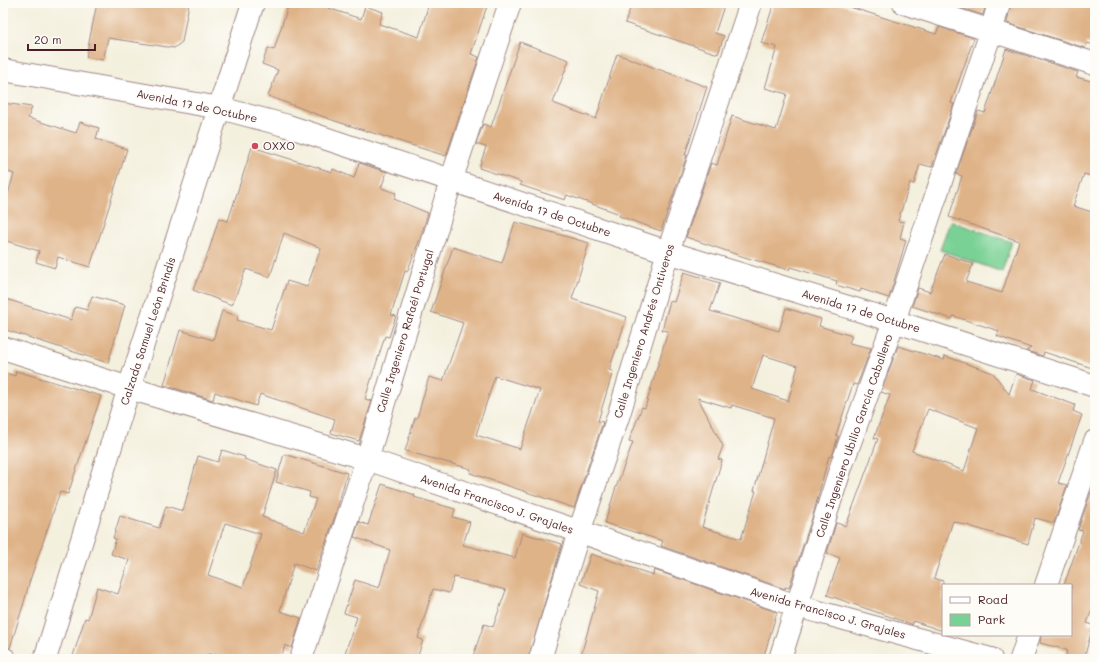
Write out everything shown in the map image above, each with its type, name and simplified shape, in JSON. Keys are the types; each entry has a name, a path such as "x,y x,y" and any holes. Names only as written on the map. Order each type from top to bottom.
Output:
{"street":[{"name":"Calzada Samuel León Brindis","path":"45,659 129,388 253,3"},
{"name":"Calle Ingeniero Rafaél Portugal","path":"301,659 367,459 451,180 510,3"},
{"name":"Calle Ingeniero Andrés Ontiveros","path":"540,659 579,532 619,414 668,252 751,3"},
{"path":"904,3 1095,64"},
{"name":"Calle Ingeniero Ubilio García Caballero","path":"780,659 841,467 894,321 991,32 999,3"},
{"name":"Avenida 17 de Octubre","path":"3,70 220,108 288,126 668,252 894,321 1095,386"},
{"name":"Avenida Francisco J. Grajales","path":"3,348 129,388 367,459 797,606 991,659"},
{"path":"1046,584 1095,441"},
{"path":"1021,659 1030,636"}],"green space":[{"path":"950,221 1012,242 1002,272 940,250"}],"building":[{"path":"97,3 189,3 182,42 174,48 108,38 103,60 86,57"},
{"path":"289,3 329,3 328,8 361,19 365,6 383,12 379,24 419,37 429,3 488,3 471,54 479,57 446,156 335,121 268,96 278,70 262,64 268,48 274,50"},
{"path":"632,3 725,3 715,33 724,36 718,54 625,23"},
{"path":"774,3 837,3 936,34 939,27 974,38 951,103 954,104 932,167 920,164 914,184 910,183 898,221 904,222 900,238 906,240 889,298 861,289 860,292 836,285 837,281 790,267 789,270 741,256 686,237 711,163 717,165 732,116 776,130 787,94 765,88 777,47 761,43"},
{"path":"945,3 986,3 983,15"},
{"path":"1011,3 1095,3 1095,45 1087,43 1085,48 1007,23"},
{"path":"520,42 569,60 553,103 596,119 617,54 707,87 685,155 687,155 661,231 619,216 620,214 567,195 565,200 520,185 521,182 479,168 486,147 476,144 483,124 491,127"},
{"path":"1006,49 1078,72 1076,77 1095,82 1095,177 1084,174 1073,206 1095,213 1095,369 1044,352 1043,356 1026,351 1031,348 997,336 999,331 953,316 952,319 912,306 918,288 930,292 945,254 973,264 966,282 1002,293 1019,241 949,217 962,176 956,174 978,111 985,113"},
{"path":"3,103 32,107 28,118 76,133 80,122 99,128 96,139 127,149 90,267 58,257 55,268 36,262 39,251 3,240 3,210 14,174 3,170"},
{"path":"252,147 332,172 333,169 354,178 359,163 387,172 381,188 396,193 394,199 428,213 407,272 405,271 391,315 396,316 389,337 385,336 365,399 372,401 359,441 331,433 335,419 260,394 256,406 215,392 213,400 164,385 180,330 213,340 222,311 238,316 237,320 271,330 287,281 307,287 321,248 284,233 270,277 246,269 232,305 193,290 209,250 219,218 228,221"},
{"path":"515,222 589,243 572,299 627,317 609,370 613,371 598,421 603,422 574,508 470,473 471,469 405,451 415,418 417,418 429,377 443,381 463,323 431,312 453,247 502,263","holes":["495,376 540,390 520,449 476,435"]},
{"path":"684,272 720,283 710,311 779,331 786,308 821,319 819,326 852,336 849,343 871,348 857,385 853,384 836,435 838,436 833,454 831,457 829,456 813,515 789,588 785,587 785,589 661,546 663,541 605,523 615,490 633,442 629,441 642,407 645,408 668,331 662,330 670,301 674,302","holes":["763,355 798,366 788,401 752,389","698,398 731,408 732,405 774,418 754,491 756,491 741,539 702,527 722,460 718,459 723,446"]},
{"path":"92,296 125,305 108,363 3,329 3,298 71,320 75,307 87,310"},
{"path":"898,346 944,360 945,356 993,373 1009,394 1016,374 1035,380 1032,389 1075,405 1073,411 1082,415 1058,483 1067,485 1054,523 1035,518 1028,544 953,521 934,578 943,581 942,631 913,621 912,625 827,595 840,558 827,553 836,523 846,526 878,439 874,438 890,395 881,392","holes":["928,409 978,428 964,471 912,451"]},
{"path":"16,371 101,396 68,494 60,492 29,583 10,648 3,646 3,372 15,376"},
{"path":"222,450 245,457 244,459 277,470 262,517 304,532 316,499 309,497 310,492 276,482 284,454 347,473 336,513 316,571 294,563 280,611 301,618 292,648 285,645 281,659 229,659 209,653 207,659 72,659 85,618 88,619 97,587 118,594 129,560 111,554 116,539 113,538 120,516 159,528 166,506 183,511 198,456 218,462","holes":["225,523 261,534 243,587 208,575"]},
{"path":"382,484 415,495 414,497 455,509 453,517 470,522 463,545 515,558 522,533 562,544 528,659 472,659 484,624 493,627 506,590 454,577 449,593 433,589 418,638 423,640 417,659 343,659 357,617 344,613 355,580 379,588 390,550 354,537 359,522 368,525"},
{"path":"1091,492 1095,493 1095,601 1087,623 1093,625 1084,659 1065,659 1067,650 1040,643 1041,636 1072,636 1072,584 1064,584 1083,531 1078,530"},
{"path":"591,554 653,575 654,570 777,612 763,659 580,659 599,591 580,584"}],"place":[{"name":"OXXO","path":"255,146"}]}
